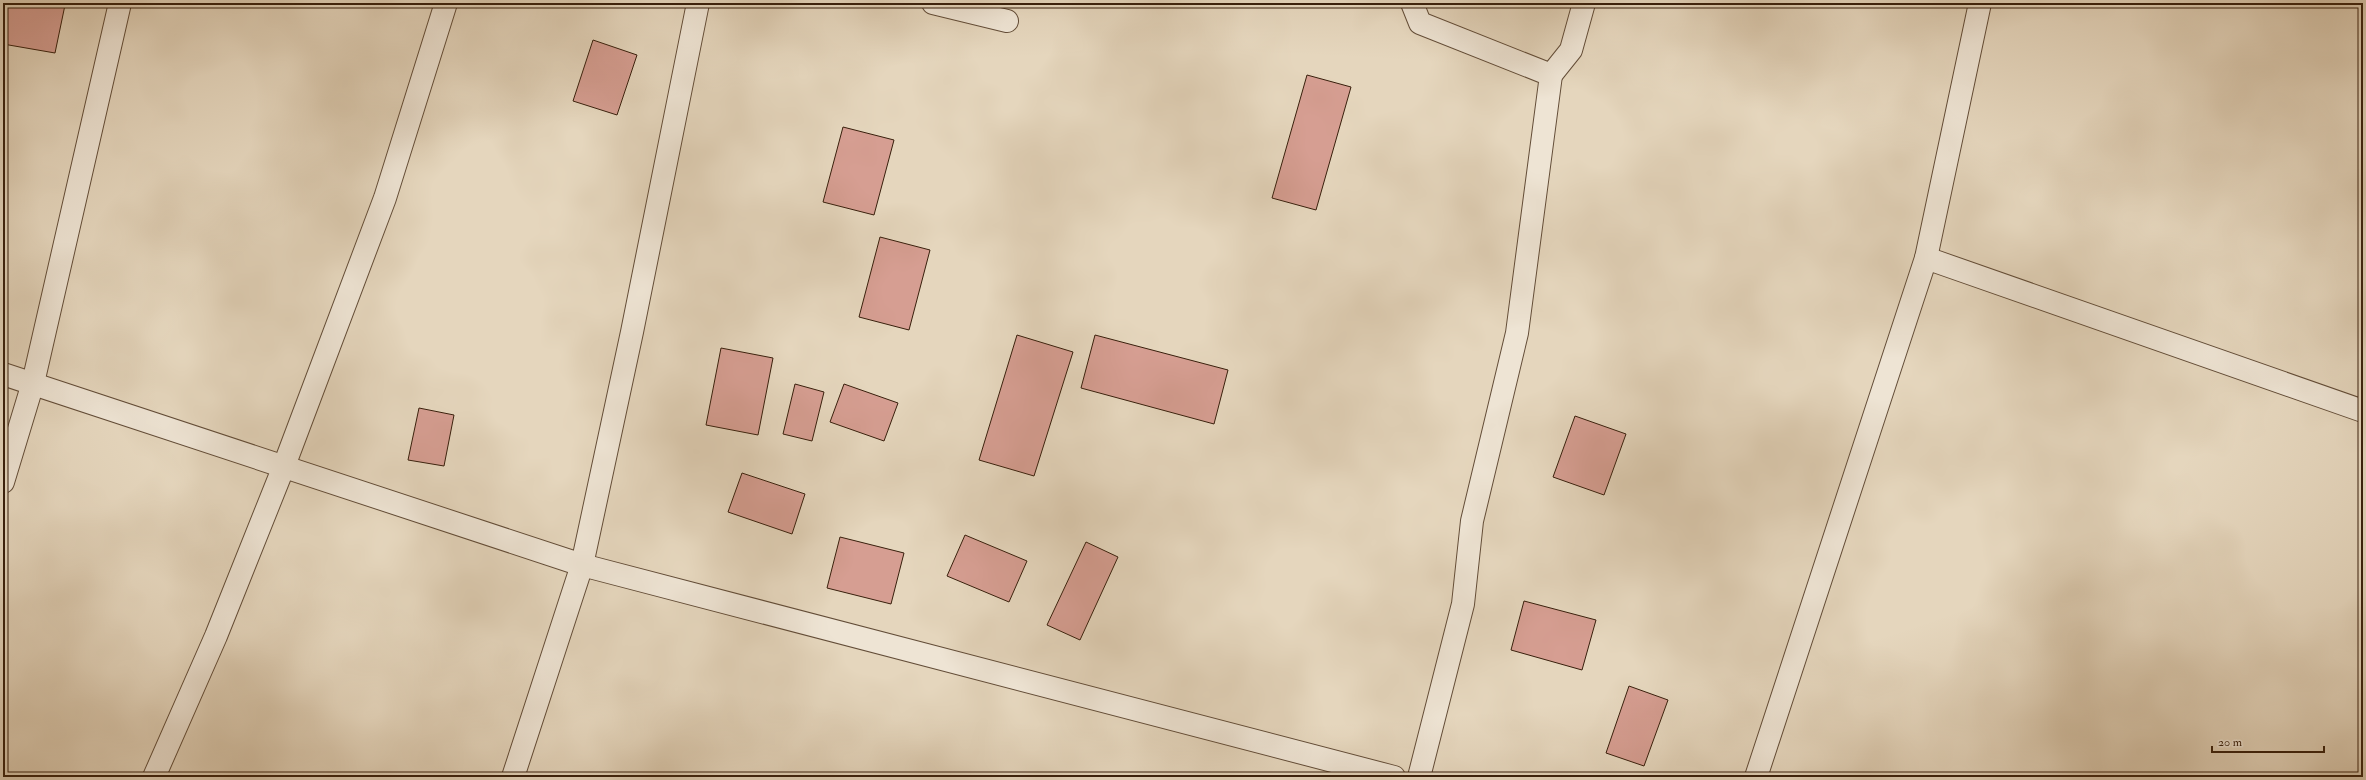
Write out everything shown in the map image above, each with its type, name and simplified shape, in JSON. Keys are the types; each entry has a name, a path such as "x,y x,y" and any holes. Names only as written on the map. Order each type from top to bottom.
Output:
{"street":[{"path":"3,482 33,383 120,3"},
{"path":"154,777 216,636 284,466 385,198 446,3"},
{"path":"513,777 582,565 632,332 698,3"},
{"path":"933,3 1007,21"},
{"path":"1412,3 1420,23 1551,75"},
{"path":"1419,777 1463,604 1472,521 1517,333 1551,75 1571,50 1584,3"},
{"path":"1756,777 1926,258 1980,3"},
{"path":"1926,258 2363,411"},
{"path":"3,374 582,565 1394,777"}],"building":[{"path":"3,3 54,3 65,5 55,53 3,44"},
{"path":"593,40 637,55 617,115 573,101"},
{"path":"1307,75 1351,87 1316,210 1272,198"},
{"path":"843,127 894,140 874,215 823,202"},
{"path":"880,237 930,250 909,330 859,317"},
{"path":"1017,335 1073,352 1034,476 979,460"},
{"path":"1095,335 1228,370 1214,424 1081,388"},
{"path":"721,348 773,358 758,435 706,425"},
{"path":"795,384 824,392 812,441 783,434"},
{"path":"844,384 898,403 884,441 830,422"},
{"path":"419,408 454,415 444,466 408,460"},
{"path":"1575,416 1626,434 1604,495 1553,477"},
{"path":"742,473 805,494 792,534 728,512"},
{"path":"965,535 1027,561 1009,602 947,576"},
{"path":"840,537 904,553 891,604 827,588"},
{"path":"1086,542 1118,557 1080,640 1047,625"},
{"path":"1524,601 1596,620 1582,670 1511,650"},
{"path":"1629,686 1668,700 1644,766 1606,753"}]}
